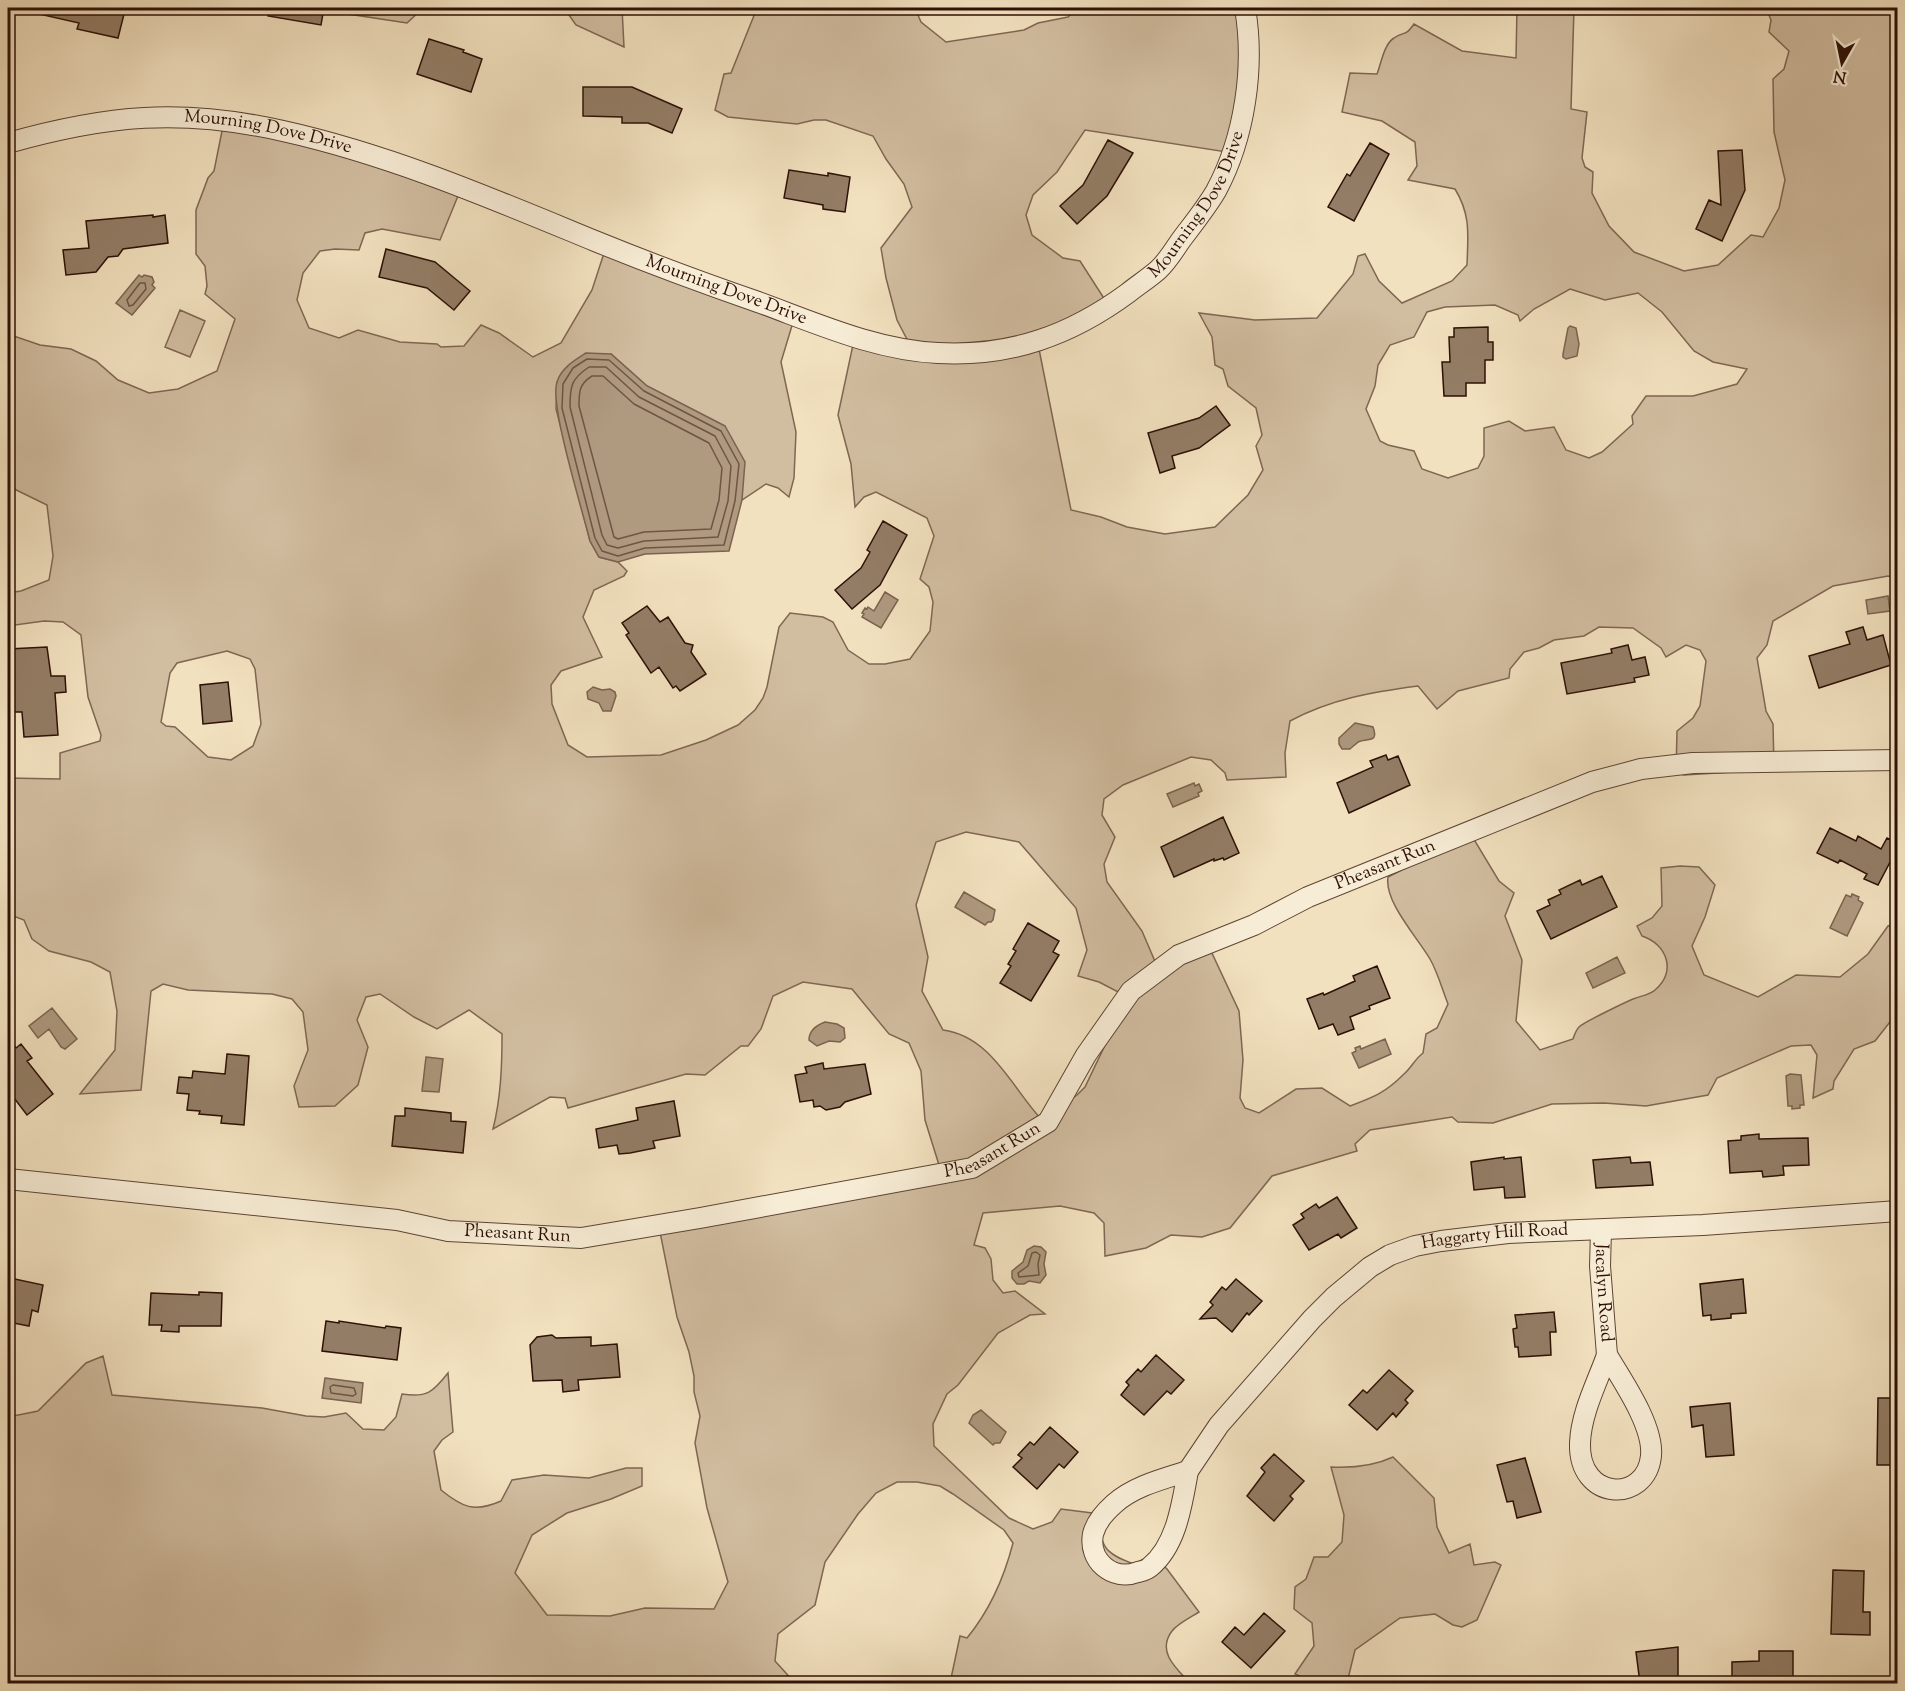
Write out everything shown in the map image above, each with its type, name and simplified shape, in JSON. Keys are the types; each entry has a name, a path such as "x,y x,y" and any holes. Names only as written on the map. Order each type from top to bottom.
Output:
{"street":[{"name":"Mourning Dove Drive","path":"8,143 92,122 165,116 232,122 281,130 410,167 697,280 862,340 913,351 979,353 1025,345 1053,337 1106,309 1159,269 1204,208 1231,157 1241,121 1247,84 1249,55 1245,8"},
{"name":"Pheasant Run","path":"8,1179 397,1220 448,1231 581,1238 972,1168 1048,1122 1086,1055 1131,991 1179,955 1254,925 1308,897 1592,782 1641,769 1694,763 1898,760"},
{"name":"Haggarty Hill Road","path":"1188,1471 1140,1488 1114,1504 1100,1518 1094,1532 1092,1547 1098,1562 1113,1573 1131,1575 1149,1568 1163,1551 1172,1533 1181,1508 1188,1471 1219,1425 1334,1296 1370,1267 1390,1255 1414,1246 1508,1233 1703,1226 1898,1211"},
{"name":"Jacalyn Road","path":"1601,1230 1600,1266 1607,1355 1588,1406 1580,1445 1581,1460 1587,1475 1602,1487 1621,1490 1635,1485 1647,1470 1651,1455 1639,1409 1607,1355"}],"shaded area":[{"path":"347,8 423,8 407,23 348,14"},
{"path":"564,8 622,8 624,47 576,25"},
{"path":"757,8 915,8 921,22 946,42 1024,30 1038,23 1068,17 1078,8 1244,8 1233,153 1085,130 1057,172 1033,195 1026,215 1032,235 1063,258 1080,261 1107,303 1038,344 1071,510 1101,517 1127,527 1165,534 1215,527 1248,495 1263,470 1256,446 1262,435 1256,408 1228,386 1223,369 1215,365 1212,337 1199,313 1255,320 1317,318 1353,274 1358,256 1365,254 1379,281 1402,303 1452,281 1467,265 1466,217 1455,189 1408,180 1417,166 1415,142 1382,121 1342,112 1350,73 1377,74 1385,49 1394,38 1406,32 1414,24 1462,51 1516,58 1517,8 1574,8 1571,109 1587,112 1582,158 1585,167 1593,172 1592,193 1609,226 1634,252 1684,271 1718,265 1751,235 1763,237 1779,208 1785,180 1774,132 1773,79 1784,69 1789,51 1769,32 1771,20 1766,8 1897,8 1897,578 1888,576 1833,586 1773,621 1767,645 1757,658 1766,711 1773,724 1774,767 1768,770 1684,775 1676,773 1677,731 1693,718 1700,706 1706,661 1700,650 1686,645 1666,657 1661,648 1633,628 1599,627 1584,636 1554,640 1539,648 1524,652 1510,669 1509,678 1458,691 1437,709 1418,686 1352,697 1305,713 1290,721 1285,753 1286,777 1227,780 1225,773 1211,760 1191,757 1123,785 1104,799 1102,815 1115,837 1104,864 1107,882 1142,931 1157,966 1210,949 1239,1011 1243,1060 1240,1098 1245,1108 1259,1113 1296,1089 1322,1088 1350,1106 1373,1097 1391,1086 1423,1053 1426,1034 1437,1028 1448,1004 1430,959 1396,908 1388,887 1388,877 1472,836 1499,881 1514,893 1505,916 1522,960 1516,1021 1540,1050 1573,1039 1582,1024 1650,993 1662,983 1667,967 1663,952 1658,945 1642,936 1637,926 1652,918 1662,906 1661,868 1680,866 1699,867 1715,885 1705,917 1692,946 1704,975 1758,997 1796,975 1840,977 1868,954 1888,926 1895,924 1897,920 1897,1013 1875,1041 1854,1049 1834,1081 1833,1089 1813,1098 1817,1055 1811,1045 1791,1046 1717,1078 1708,1095 1646,1106 1604,1103 1552,1104 1493,1123 1458,1122 1452,1117 1370,1130 1355,1144 1357,1151 1272,1176 1230,1228 1202,1237 1171,1235 1146,1248 1105,1256 1104,1223 1094,1213 1060,1206 983,1213 974,1245 985,1248 991,1259 993,1280 1003,1293 1015,1291 1045,1314 1030,1315 998,1333 958,1385 947,1394 933,1424 934,1446 1009,1518 1033,1529 1052,1522 1061,1509 1100,1514 1101,1534 1105,1547 1110,1552 1134,1564 1152,1555 1167,1569 1199,1612 1174,1628 1166,1646 1170,1660 1190,1683 950,1683 960,1636 967,1638 989,1605 1001,1581 1013,1543 1004,1530 940,1486 917,1482 897,1482 876,1493 858,1514 825,1562 815,1605 778,1634 775,1661 795,1683 8,1683 8,1417 38,1411 86,1363 103,1356 112,1395 262,1408 306,1416 324,1417 346,1413 363,1429 384,1430 396,1417 402,1394 418,1395 429,1392 448,1373 453,1432 442,1440 434,1451 441,1490 455,1501 476,1507 492,1505 501,1501 512,1480 544,1475 589,1478 626,1468 642,1468 642,1486 567,1513 532,1535 515,1573 547,1615 610,1616 645,1608 714,1609 728,1582 707,1508 695,1443 700,1416 694,1392 694,1376 689,1352 677,1317 660,1232 939,1165 925,1120 921,1071 909,1043 889,1034 852,989 803,982 773,996 761,1029 748,1046 741,1046 705,1075 686,1074 568,1108 565,1098 550,1097 493,1129 498,1105 502,1034 469,1010 437,1029 414,1017 380,994 366,997 357,1020 368,1047 358,1085 335,1106 299,1107 294,1086 308,1050 303,1012 292,999 272,994 188,990 163,984 151,991 141,1090 80,1094 115,1050 117,1011 110,972 91,962 49,951 32,939 24,920 8,914 8,778 60,779 60,753 100,741 101,735 88,697 81,635 63,622 44,621 8,626 8,593 21,591 49,580 53,556 47,505 8,486 8,334 40,345 71,349 96,361 118,380 149,393 178,389 217,371 235,319 205,294 207,286 205,266 196,254 196,210 208,178 214,171 223,126 231,122 460,191 440,240 382,229 365,233 359,250 320,251 303,273 297,300 309,328 339,338 358,330 400,342 437,344 441,347 464,346 481,325 499,333 533,357 561,343 592,290 605,250 794,319 781,362 796,432 794,478 789,497 778,488 766,484 742,500 725,426 647,386 611,354 557,382 556,409 590,541 599,557 618,562 627,571 624,576 594,590 583,617 602,657 561,671 551,685 552,704 568,745 587,757 661,755 706,740 738,725 755,710 763,698 779,627 790,613 823,617 833,622 848,650 869,664 885,664 910,659 930,631 933,602 929,587 920,579 934,536 927,518 876,492 864,497 855,507 851,464 838,415 854,340 912,349 897,320 881,248 912,207 904,184 873,136 826,120 797,124 728,117 715,110 724,74 731,73","holes":["1570,289 1605,300 1638,293 1662,312 1694,351 1713,362 1747,369 1737,384 1693,396 1646,396 1632,416 1633,424 1602,452 1589,458 1566,450 1554,427 1525,431 1509,421 1484,428 1484,456 1478,468 1448,478 1422,469 1414,451 1380,441 1366,409 1375,386 1378,365 1390,345 1414,337 1427,312 1445,307 1495,305 1518,315 1520,321 1534,309","227,651 250,659 255,669 261,724 253,746 231,760 208,757 175,727 166,726 161,722 170,673 177,663","966,832 1019,842 1076,908 1087,950 1078,976 1099,982 1128,997 1085,1087 1042,1120 988,1053 975,1042 960,1034 943,1030 922,991 928,957 916,905 936,842"]},
{"path":"180,310 205,321 190,357 165,347"},
{"path":"1393,1457 1434,1498 1437,1527 1449,1553 1470,1544 1474,1565 1495,1562 1501,1565 1477,1620 1462,1627 1453,1625 1435,1614 1400,1618 1355,1650 1347,1683 1315,1683 1295,1674 1314,1646 1312,1623 1294,1609 1295,1587 1306,1579 1314,1557 1328,1557 1342,1542 1344,1515 1331,1467 1363,1466"}],"water":[{"path":"139,275 152,277 154,282 152,285 155,288 132,315 116,303"},
{"path":"1570,326 1576,328 1579,344 1577,356 1566,359 1563,354"},
{"path":"586,353 611,354 647,386 725,426 745,462 742,500 729,551 645,554 618,562 599,557 590,541 574,484 562,434 556,394 559,377 569,365"},
{"path":"885,592 898,600 881,628 862,617 864,614 862,613 868,607 874,611"},
{"path":"1888,596 1890,611 1868,614 1866,600"},
{"path":"593,687 602,690 610,689 615,692 616,696 611,711 603,711 599,703 588,699 587,692"},
{"path":"1355,723 1373,727 1374,738 1358,742 1350,749 1342,749 1339,738"},
{"path":"1194,783 1195,786 1199,784 1202,791 1198,793 1199,796 1173,807 1167,794"},
{"path":"964,892 995,910 991,922 985,925 955,907"},
{"path":"1852,894 1859,897 1858,900 1863,903 1847,936 1830,928 1846,895 1851,897"},
{"path":"1617,957 1625,973 1593,988 1586,973"},
{"path":"52,1008 77,1039 65,1049 61,1047 49,1029 38,1038 29,1026"},
{"path":"825,1022 844,1028 845,1038 840,1042 829,1041 817,1046 809,1040 814,1028"},
{"path":"1385,1039 1391,1054 1359,1068 1352,1053 1356,1051 1355,1048 1360,1046 1361,1049"},
{"path":"426,1057 443,1059 439,1092 422,1091"},
{"path":"1801,1075 1804,1105 1800,1105 1800,1108 1792,1109 1792,1106 1788,1106 1786,1076"},
{"path":"1034,1246 1041,1247 1046,1252 1044,1264 1046,1275 1040,1283 1029,1281 1017,1284 1012,1278 1012,1271 1023,1262 1027,1250"},
{"path":"325,1378 363,1383 361,1403 322,1398"},
{"path":"981,1410 1006,1432 1000,1443 993,1445 969,1423 973,1415"}],"building":[{"path":"39,8 125,10 118,38 77,29 79,23 39,14"},
{"path":"269,8 324,8 321,25 268,16"},
{"path":"429,39 464,50 463,52 482,59 471,92 417,74"},
{"path":"583,87 632,87 682,109 672,133 648,123 622,123 622,117 583,116"},
{"path":"1108,140 1133,153 1107,196 1077,224 1060,206 1083,185"},
{"path":"1370,143 1389,154 1354,221 1328,207 1347,174 1350,176"},
{"path":"1742,150 1745,190 1722,241 1696,229 1709,200 1721,205 1718,151"},
{"path":"789,170 850,177 845,212 823,209 823,205 784,198"},
{"path":"153,215 153,217 165,215 168,243 123,249 118,256 108,257 96,272 66,275 63,250 89,248 86,221"},
{"path":"386,249 435,262 470,291 454,310 427,288 379,277"},
{"path":"1488,327 1488,342 1493,342 1493,360 1485,360 1485,383 1466,383 1466,396 1444,396 1442,362 1450,362 1449,337 1454,337 1454,328"},
{"path":"1216,406 1230,425 1199,448 1172,456 1175,468 1160,473 1148,433 1199,418"},
{"path":"883,521 907,535 880,585 852,609 835,590 861,568 870,552 867,550"},
{"path":"647,606 660,622 668,617 685,643 693,645 691,652 706,674 680,691 676,686 673,688 659,667 651,673 626,635 629,633 622,623"},
{"path":"1863,627 1867,640 1883,635 1891,665 1819,688 1809,656 1850,644 1846,632"},
{"path":"1628,645 1632,660 1645,657 1649,675 1634,678 1635,682 1567,694 1561,663 1612,653 1611,649"},
{"path":"47,647 51,676 65,676 66,692 55,693 58,735 24,737 22,712 12,712 11,696 8,696 8,649"},
{"path":"228,682 232,721 203,724 200,685"},
{"path":"1386,755 1388,760 1398,756 1410,785 1349,813 1337,783 1373,767 1370,761"},
{"path":"1223,817 1239,853 1224,860 1223,858 1214,861 1214,859 1174,877 1161,847"},
{"path":"1830,828 1856,841 1858,836 1881,849 1887,838 1898,843 1878,885 1864,879 1867,874 1840,860 1838,863 1817,853"},
{"path":"1602,876 1617,907 1551,939 1537,911 1550,905 1548,900 1561,894 1559,890 1580,880 1582,885"},
{"path":"1028,923 1059,941 1053,952 1059,955 1031,1001 1000,983 1011,966 1008,964 1016,951 1013,949"},
{"path":"1377,966 1390,998 1350,1017 1354,1029 1338,1035 1333,1024 1319,1029 1307,999 1323,993 1324,995 1355,981 1353,976"},
{"path":"8,1037 16,1048 21,1044 32,1058 27,1061 53,1094 27,1115 8,1090"},
{"path":"227,1054 249,1056 244,1125 221,1123 222,1116 199,1114 200,1111 187,1110 189,1094 177,1093 179,1077 192,1078 193,1071 225,1074"},
{"path":"823,1063 824,1069 865,1064 871,1094 845,1102 840,1107 826,1110 820,1106 814,1107 813,1100 800,1102 795,1075 807,1073 805,1067"},
{"path":"674,1101 680,1136 653,1141 655,1148 630,1153 619,1154 617,1145 599,1148 596,1129 638,1120 636,1108"},
{"path":"405,1108 451,1113 451,1121 466,1122 463,1153 392,1146 395,1116 405,1116"},
{"path":"1759,1134 1759,1139 1808,1138 1809,1165 1783,1166 1784,1175 1763,1177 1762,1171 1730,1173 1728,1141 1741,1140 1741,1136"},
{"path":"1504,1157 1504,1159 1521,1157 1525,1197 1505,1198 1504,1187 1474,1190 1471,1162"},
{"path":"1630,1157 1631,1163 1650,1162 1653,1185 1596,1188 1593,1160"},
{"path":"1337,1197 1357,1228 1341,1238 1338,1234 1309,1250 1293,1225 1304,1218 1301,1214 1316,1204 1319,1208"},
{"path":"10,1278 43,1285 38,1312 32,1310 29,1326 8,1322"},
{"path":"1236,1279 1262,1301 1249,1315 1247,1313 1232,1332 1216,1318 1200,1319 1213,1305 1210,1302 1222,1287 1226,1290"},
{"path":"1743,1279 1746,1313 1731,1314 1731,1318 1711,1320 1711,1315 1703,1316 1700,1284"},
{"path":"199,1292 222,1293 221,1326 179,1326 179,1332 161,1331 162,1325 149,1325 151,1293 199,1295"},
{"path":"1554,1312 1556,1332 1550,1332 1551,1355 1519,1357 1518,1347 1515,1347 1513,1329 1517,1328 1515,1315"},
{"path":"326,1321 401,1328 397,1360 322,1351"},
{"path":"552,1335 556,1338 591,1337 591,1346 617,1344 620,1377 578,1380 579,1390 563,1392 562,1380 533,1381 530,1345 537,1337"},
{"path":"1156,1355 1184,1380 1171,1394 1167,1391 1144,1415 1121,1395 1129,1385 1126,1382 1138,1369 1141,1372"},
{"path":"1389,1370 1413,1391 1405,1400 1408,1403 1396,1417 1393,1413 1377,1430 1349,1405 1363,1390 1367,1393"},
{"path":"1878,1398 1898,1398 1898,1465 1877,1465"},
{"path":"1730,1403 1734,1455 1706,1457 1703,1425 1692,1427 1690,1407"},
{"path":"1050,1427 1078,1452 1064,1468 1059,1464 1037,1489 1013,1467 1022,1458 1018,1455 1030,1442 1034,1445"},
{"path":"1274,1454 1304,1481 1290,1496 1293,1499 1274,1521 1247,1496 1265,1472 1261,1468"},
{"path":"1525,1458 1541,1512 1517,1518 1513,1501 1507,1502 1497,1465"},
{"path":"1833,1570 1864,1571 1863,1612 1870,1612 1870,1635 1831,1634"},
{"path":"1264,1613 1285,1631 1251,1668 1222,1642 1235,1627 1244,1635"},
{"path":"1678,1647 1678,1683 1640,1683 1636,1652"},
{"path":"1759,1651 1793,1651 1793,1683 1732,1683 1732,1662 1759,1661"}]}
